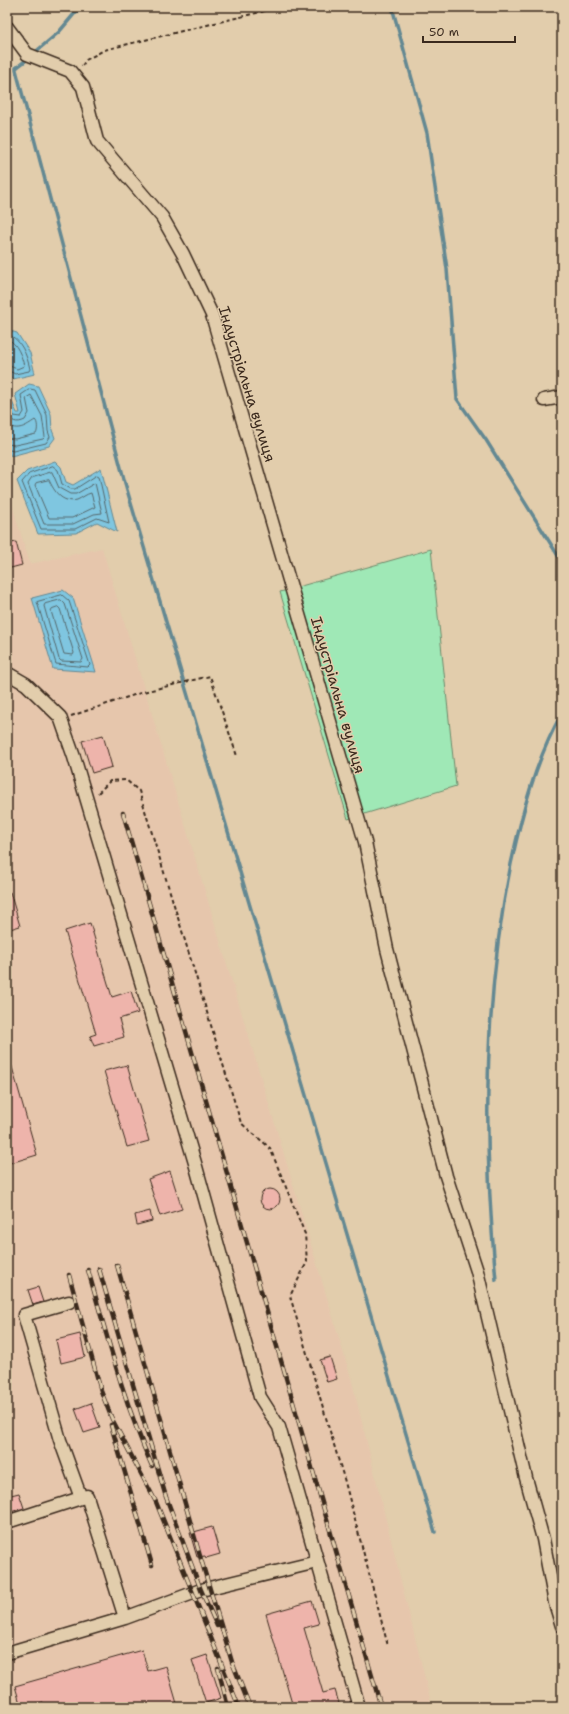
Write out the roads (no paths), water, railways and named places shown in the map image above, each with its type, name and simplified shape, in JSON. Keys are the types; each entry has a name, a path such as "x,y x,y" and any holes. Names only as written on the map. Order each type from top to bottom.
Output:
{"street":[{"name":"Індустріальна вулиця","path":"7,27 32,56 70,71 83,87 97,141 162,217 183,254 212,315 364,842 380,918 408,1032 446,1176 478,1278 526,1478 543,1539 555,1603 562,1626"},
{"path":"544,400 562,397"},
{"path":"7,673 26,684 60,717 88,801 195,1163 260,1397 279,1427 359,1707"},
{"path":"69,1302 24,1315 60,1440 81,1498"},
{"path":"7,1522 87,1496 124,1618"},
{"path":"7,1653 124,1618 201,1590 318,1562"}],"water":[{"path":"7,330 17,333 30,353 35,374 13,379 7,372"},
{"path":"29,384 38,386 51,414 52,430 55,438 49,446 11,456 7,450 7,396 10,397 17,413 20,413 15,394"},
{"path":"55,461 61,467 66,482 73,485 101,468 117,532 97,522 76,533 38,534 17,481 27,471"},
{"path":"63,590 73,598 96,672 53,669 32,598"}],"waterway":[{"path":"33,54 59,32 80,7"},
{"path":"392,7 427,133 447,269 457,399 486,440 562,562"},
{"path":"29,58 16,68 16,70 125,483 435,1532"},
{"path":"496,1280 489,1176 488,1124 488,1072 495,967 511,864 525,806 537,768 562,713"}],"railway":[{"path":"123,813 381,1707"},
{"path":"117,1265 200,1556 232,1662 250,1707"},
{"path":"99,1269 166,1497 201,1590 217,1626"},
{"path":"88,1270 124,1394 152,1466"},
{"path":"69,1275 101,1391 112,1419 156,1502 239,1707"},
{"path":"111,1425 152,1565"},
{"path":"218,1668 228,1707"}]}
